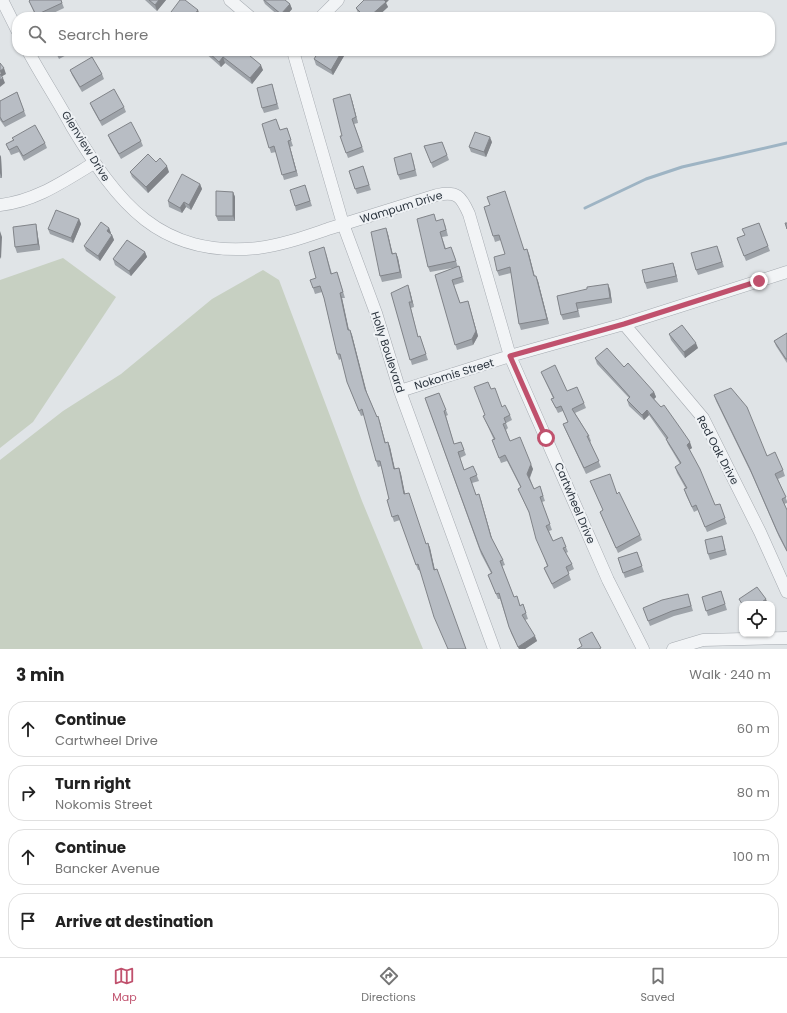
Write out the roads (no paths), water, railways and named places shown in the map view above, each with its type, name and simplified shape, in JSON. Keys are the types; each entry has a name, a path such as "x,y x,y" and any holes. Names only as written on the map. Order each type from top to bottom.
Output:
{"street":[{"path":"2,0 12,20"},
{"path":"230,0 244,12"},
{"path":"327,12 338,0"},
{"name":"Glenview Drive","path":"31,56 94,163 113,190 142,219 160,231 207,247 258,248 286,242 343,224"},
{"name":"Holly Boulevard","path":"294,56 343,224 380,327 400,391 494,649"},
{"path":"0,205 23,201 45,192 94,163"},
{"name":"Wampum Drive","path":"343,224 437,195 450,192 458,196"},
{"name":"Cartwheel Drive","path":"458,196 464,203 468,214 510,356 608,580 643,649"},
{"name":"Nokomis Street","path":"400,391 510,356 624,324 786,274"},
{"name":"Red Oak Drive","path":"624,324 703,418 760,532 787,592"},
{"path":"673,649 703,640 787,638"}],"waterway":[{"path":"585,208 646,179 682,167 787,143"}]}
